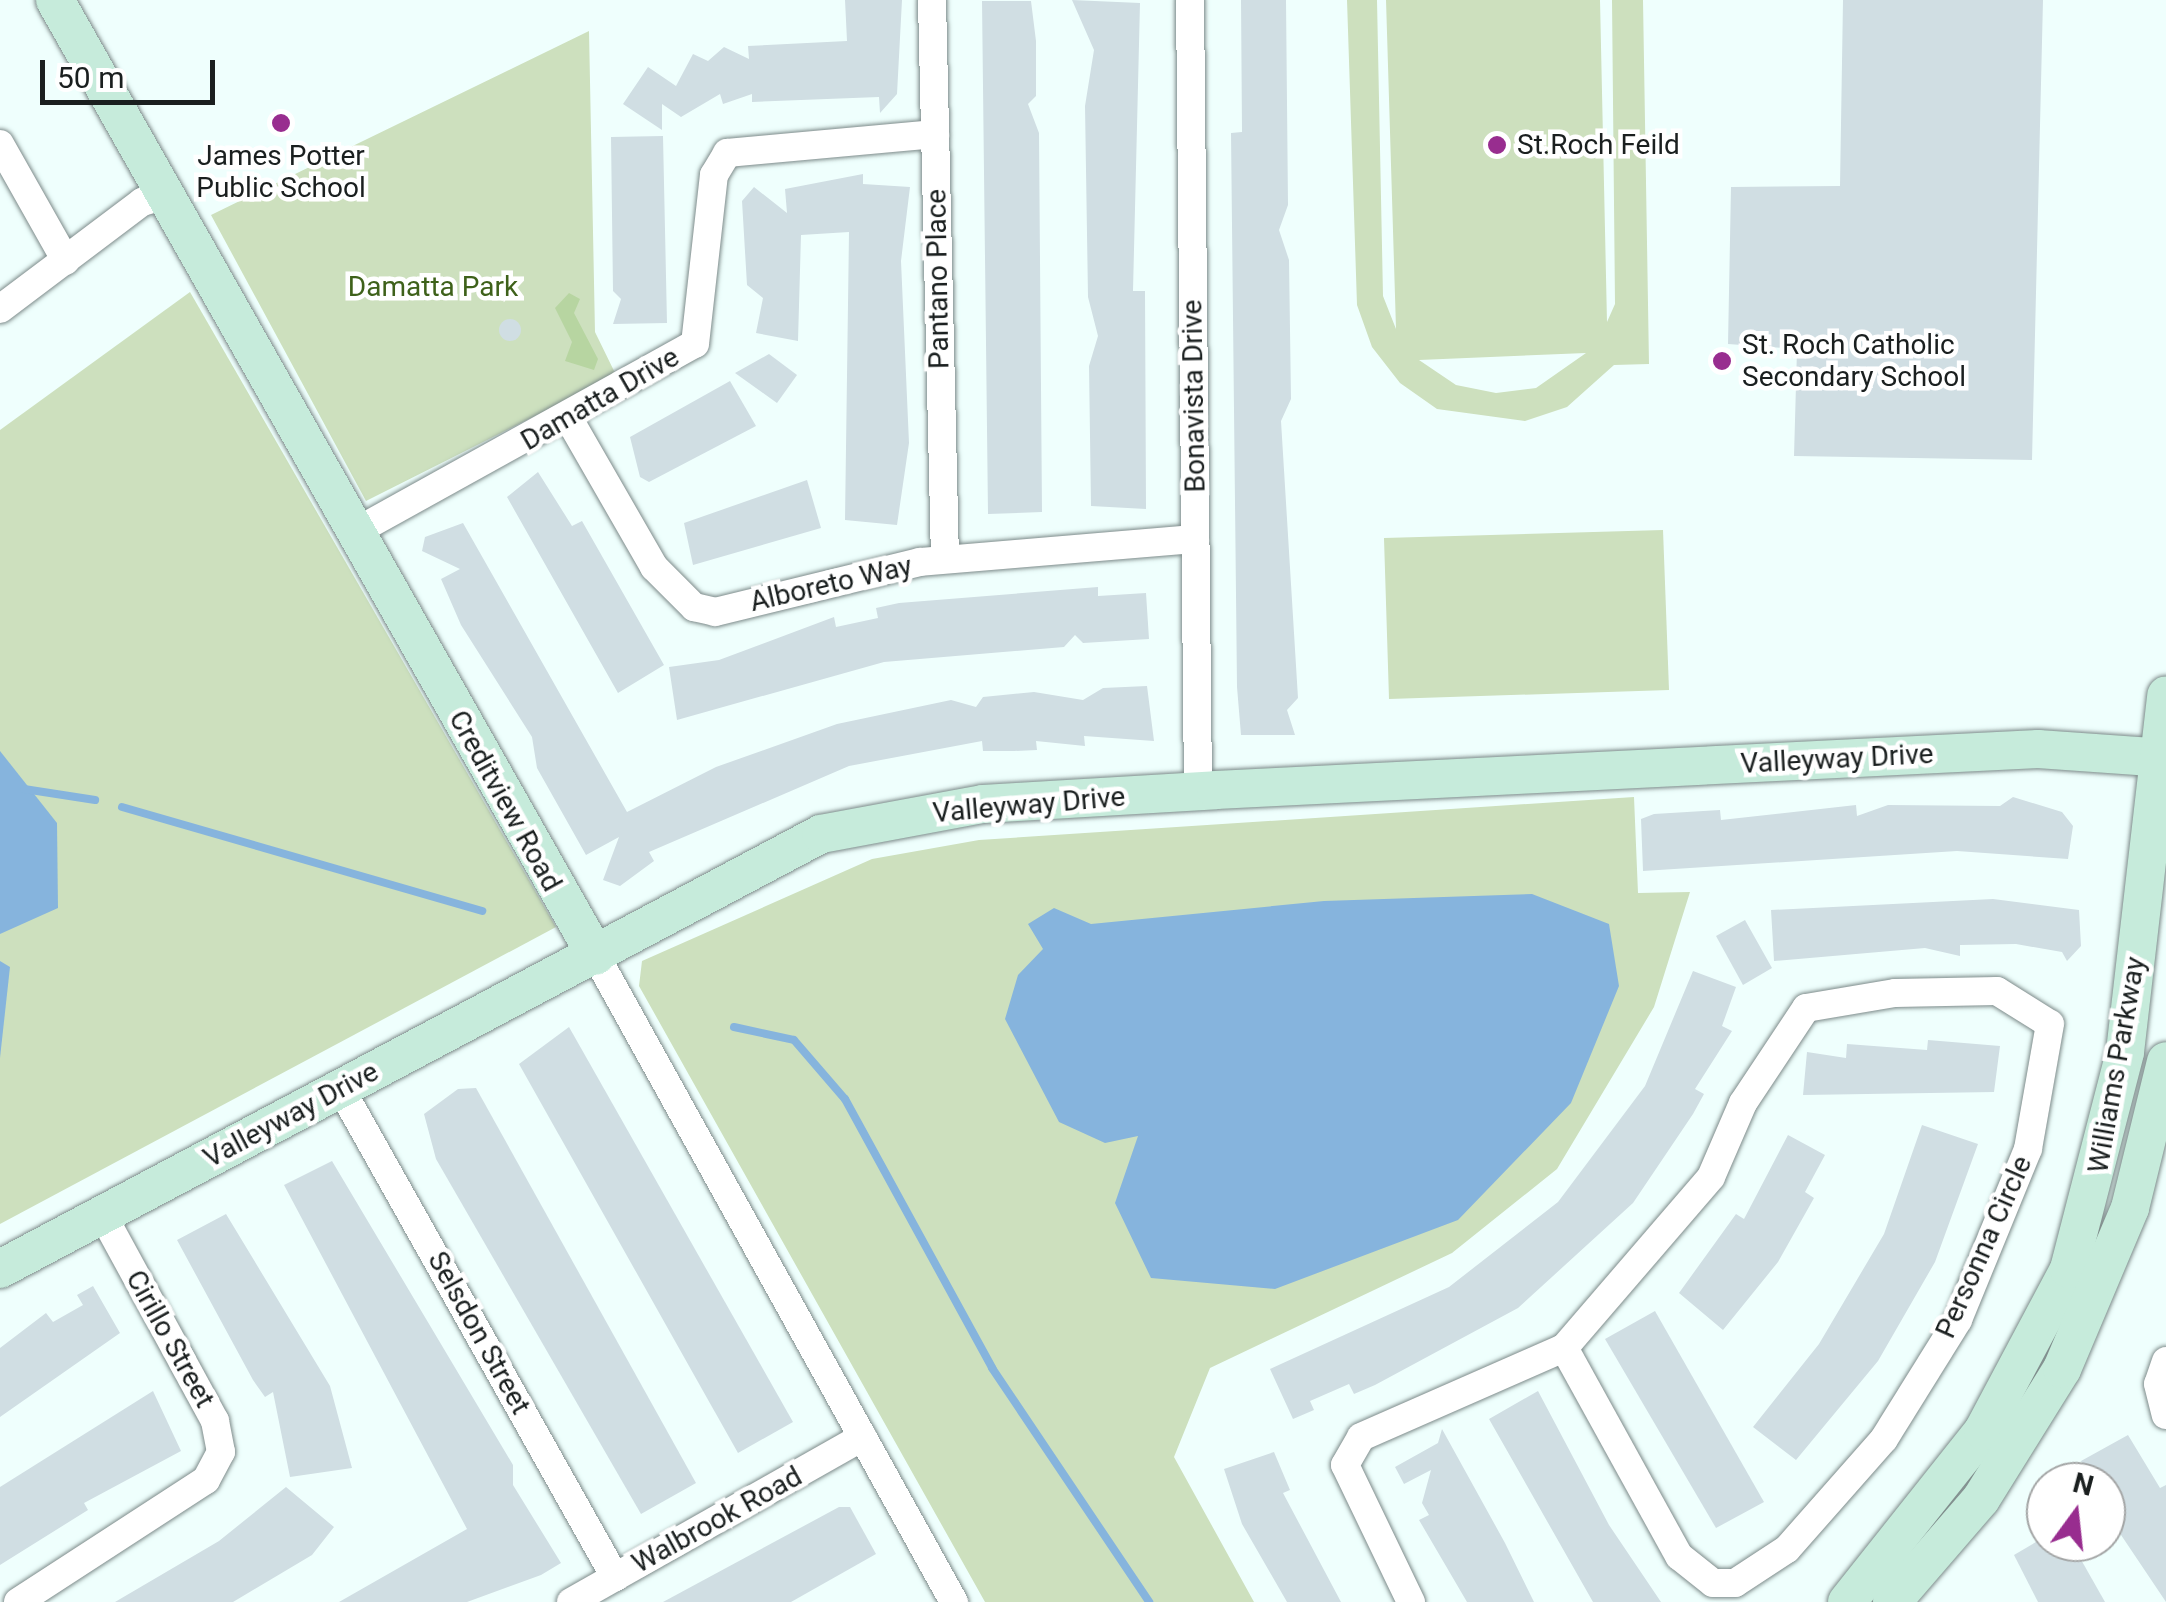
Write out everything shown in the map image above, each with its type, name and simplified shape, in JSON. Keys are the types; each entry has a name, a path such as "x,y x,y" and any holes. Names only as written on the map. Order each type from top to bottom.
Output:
{"street":[{"name":"Creditview Road","path":"55,0 358,530 954,1602"},
{"name":"Pantano Place","path":"932,0 945,558"},
{"name":"Bonavista Drive","path":"1190,0 1198,792"},
{"name":"Damatta Drive","path":"358,530 569,419 694,344 714,175 727,153 935,134"},
{"path":"0,144 66,261"},
{"path":"0,309 142,202 166,195"},
{"name":"Alboreto Way","path":"569,419 654,567 694,608 715,612 945,558 1195,539"},
{"name":"Williams Parkway","path":"1847,1602 1983,1431 2070,1268 2125,1052 2163,758 2166,695"},
{"name":"Valleyway Drive","path":"0,1268 821,834 983,804 2038,748 2163,758"},
{"name":"Personna Circle","path":"1411,1602 1345,1465 1361,1438 1564,1348 1711,1177 1743,1103 1806,1008 1895,993 1997,991 2050,1024 2028,1149 1958,1320 1884,1439 1787,1549 1736,1583 1714,1582 1679,1556 1564,1348"},
{"name":"Williams Parkway","path":"1892,1602 1982,1499 2062,1369 2130,1208 2166,1061"},
{"name":"Selsdon Street","path":"341,1089 615,1577"},
{"name":"Cirillo Street","path":"18,1602 206,1480 221,1452 215,1421 102,1214"},
{"path":"2166,1361 2158,1384 2166,1415"},
{"name":"Walbrook Road","path":"571,1602 863,1437"}],"green space":[{"path":"1347,0 1377,0 1383,296 1396,329 1386,0 1600,0 1607,322 1615,304 1612,0 1643,0 1649,364 1614,365 1567,407 1525,421 1437,409 1400,383 1372,347 1357,305","holes":["1586,353 1536,388 1496,393 1456,385 1419,360"]},
{"name":"Damatta Park","path":"589,31 595,332 616,375 366,501 211,215"},
{"path":"190,292 556,927 0,1224 0,430"},
{"path":"569,293 580,299 574,313 598,359 594,370 565,361 572,342 555,308"},
{"path":"1663,530 1669,690 1389,699 1384,538"},
{"path":"1634,797 1638,893 1690,892 1654,1007 1557,1169 1452,1253 1210,1368 1174,1457 1254,1602 985,1602 639,986 642,961 872,859 979,840"}],"water":[{"path":"0,751 57,823 58,908 0,934"},
{"path":"1532,894 1609,924 1619,986 1571,1103 1458,1220 1275,1289 1151,1278 1115,1203 1138,1136 1105,1143 1059,1122 1005,1019 1018,975 1043,949 1028,924 1054,908 1091,924 1324,901"},
{"path":"0,961 10,967 0,1058"}],"building":[{"path":"845,0 902,0 897,94 880,113 879,97 752,102 752,94 723,104 720,94 681,117 662,104 662,130 623,104 648,67 676,86 693,54 708,61 724,47 749,59 748,46 847,41"},
{"path":"1072,0 1140,3 1133,291 1145,291 1146,509 1091,506 1089,366 1098,336 1088,297 1085,106 1094,50"},
{"path":"1241,0 1286,0 1288,205 1279,230 1289,260 1291,399 1281,421 1298,698 1287,710 1295,735 1241,735 1237,687 1231,133 1242,132"},
{"path":"1843,0 2043,0 2032,460 1794,456 1797,349 1728,344 1731,187 1840,186"},
{"path":"982,1 1031,1 1036,41 1036,96 1028,104 1039,133 1042,512 988,514"},
{"path":"663,136 667,323 613,324 621,299 613,291 611,137"},
{"path":"863,174 863,184 910,187 901,261 909,443 897,525 845,520 849,232 801,235 798,341 756,333 763,298 747,285 742,201 754,187 787,213 785,189"},
{"path":"510,319 518,322 518,338 510,341 502,338 499,330 502,322"},
{"path":"769,354 797,375 777,403 735,373"},
{"path":"730,381 756,426 649,482 640,477 630,437"},
{"path":"538,472 572,526 582,521 664,665 618,693 507,497"},
{"path":"807,480 821,528 693,565 684,523"},
{"path":"463,523 627,812 716,767 837,724 951,700 976,707 983,697 1034,692 1083,700 1103,688 1147,686 1154,741 1084,736 1085,746 1036,741 1037,750 983,751 982,741 849,766 649,852 654,861 620,886 603,880 619,837 586,855 537,768 532,737 461,625 441,579 460,569 422,551 425,537"},
{"path":"1098,587 1098,596 1146,593 1149,639 1083,643 1075,635 1064,647 884,662 677,720 669,667 719,660 834,617 836,627 878,618 876,608 899,603"},
{"path":"2013,797 2062,812 2073,826 2068,859 1957,851 1643,871 1641,819 1654,814 1720,810 1721,820 1856,805 1857,816 1888,805 2000,806"},
{"path":"1993,899 2079,910 2081,946 2067,961 2062,952 2016,944 1960,945 1960,956 1925,948 1774,961 1771,910"},
{"path":"1745,920 1772,968 1743,985 1716,936"},
{"path":"1693,971 1736,987 1722,1026 1732,1031 1695,1089 1704,1094 1693,1114 1633,1203 1518,1308 1375,1385 1354,1394 1349,1384 1310,1401 1314,1410 1293,1419 1270,1369 1449,1287 1558,1202 1645,1086"},
{"path":"569,1027 793,1422 738,1453 519,1064"},
{"path":"1928,1040 2000,1046 1994,1092 1803,1095 1807,1052 1846,1058 1847,1044 1927,1050"},
{"path":"476,1088 696,1483 641,1514 436,1159 424,1114 458,1089"},
{"path":"1922,1125 1978,1144 1935,1262 1878,1361 1796,1460 1753,1427 1819,1344 1884,1234"},
{"path":"1788,1135 1825,1155 1805,1192 1814,1198 1778,1262 1723,1330 1679,1293 1736,1214 1744,1219"},
{"path":"332,1161 513,1465 513,1485 561,1563 541,1575 467,1602 339,1602 467,1529 284,1185"},
{"path":"226,1214 330,1386 352,1468 290,1477 273,1392 265,1397 253,1380 177,1240"},
{"path":"93,1286 120,1333 0,1417 0,1348 46,1313 53,1322 83,1305 77,1295"},
{"path":"1655,1311 1764,1502 1716,1528 1605,1339"},
{"path":"153,1391 181,1451 84,1503 88,1510 0,1565 0,1487"},
{"path":"1538,1391 1609,1525 1661,1602 1593,1602 1489,1419"},
{"path":"1442,1429 1534,1602 1467,1602 1419,1520 1429,1515 1422,1503 1431,1470 1404,1484 1395,1467 1438,1443"},
{"path":"2128,1435 2160,1488 2166,1485 2166,1602 2126,1542 2126,1462 2081,1461"},
{"path":"1274,1452 1290,1490 1283,1493 1341,1602 1287,1602 1242,1524 1224,1469"},
{"path":"286,1487 334,1527 312,1555 233,1602 115,1602 219,1541"},
{"path":"839,1507 850,1507 876,1554 791,1602 663,1602"},
{"path":"2026,1548 2026,1562 2082,1562 2105,1602 2038,1602 2014,1555"}],"waterway":[{"path":"24,789 95,800"},
{"path":"122,807 482,911"},
{"path":"734,1027 794,1040 845,1099 992,1368 1149,1602"}],"place":[{"name":"James Potter Public School","path":"281,123"},
{"name":"St.Roch Feild","path":"1497,145"},
{"name":"St. Roch Catholic Secondary School","path":"1722,361"}]}
